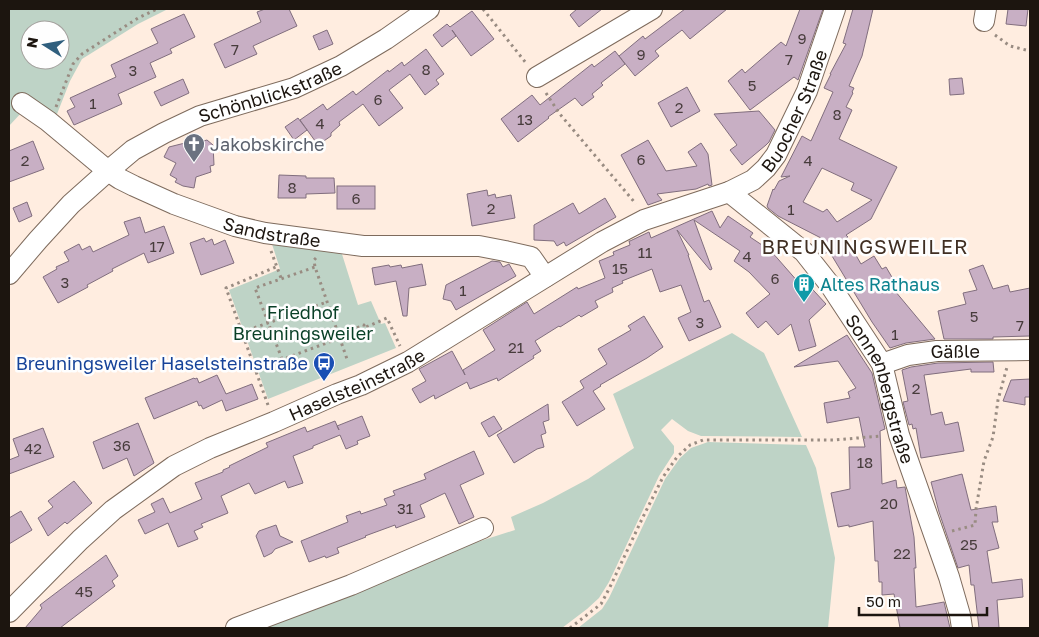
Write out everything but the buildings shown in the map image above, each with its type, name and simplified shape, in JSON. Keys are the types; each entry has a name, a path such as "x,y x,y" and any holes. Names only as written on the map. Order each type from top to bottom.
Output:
{"street":[{"name":"Schönblickstraße","path":"9,274 71,204 133,150 200,116 294,88 341,66 429,9"},
{"path":"537,77 652,9"},
{"name":"Buocher Straße","path":"730,192 753,180 776,155 807,91 835,9"},
{"name":"Sandstraße","path":"22,103 48,121 108,171 134,186 174,204 235,226 265,233 362,246 478,246 531,257 545,276"},
{"name":"Haselsteinstraße","path":"9,612 106,516 174,466 210,448 361,385 408,362 545,276 602,242 644,220 730,192"},
{"name":"Sonnenbergstraße","path":"730,192 804,252 830,285 882,364 899,435 949,577 962,628"},
{"name":"Gäßle","path":"882,364 908,355 937,350 1030,350"},
{"path":"236,628 351,585 483,528"}],"path":[{"path":"48,121 73,64 82,54 138,18 157,9"},
{"path":"483,9 537,77 559,113 635,201"},
{"path":"985,15 991,32 1010,46 1030,51"},
{"path":"332,242 314,260 348,359"},
{"path":"271,250 281,278"},
{"path":"282,360 255,288 315,266"},
{"path":"274,422 226,288 276,267"},
{"path":"248,330 327,302"},
{"path":"262,367 339,337 364,325 364,328 388,318 408,362"},
{"path":"934,536 975,525 981,477 984,461 993,437 1001,386"},
{"path":"570,628 601,604 663,477 677,457 690,445 703,440 834,440 899,435"}],"green space":[{"path":"9,9 168,9 138,24 82,59 70,81 57,114 48,127 22,112 9,126"},
{"name":"Friedhof Breuningsweiler","path":"272,244 341,251 358,305 371,301 381,324 385,323 396,348 268,399 229,290 280,269"},
{"path":"732,333 764,353 802,437 701,436 688,431 672,419 661,430 674,446 674,453 659,476 609,582 599,598 562,628 251,628 446,552 515,530 511,517 543,503 588,479 634,448 613,394"},
{"path":"708,442 806,445 816,468 835,558 828,628 578,628 602,609 609,598 665,479 680,458 691,448"}],"place":[{"name":"Jakobskirche","path":"194,163"},
{"name":"Altes Rathaus","path":"804,303"},
{"name":"Breuningsweiler Haselsteinstraße","path":"324,382"}],"district":[{"name":"BREUNINGSWEILER","path":"865,246"}]}
